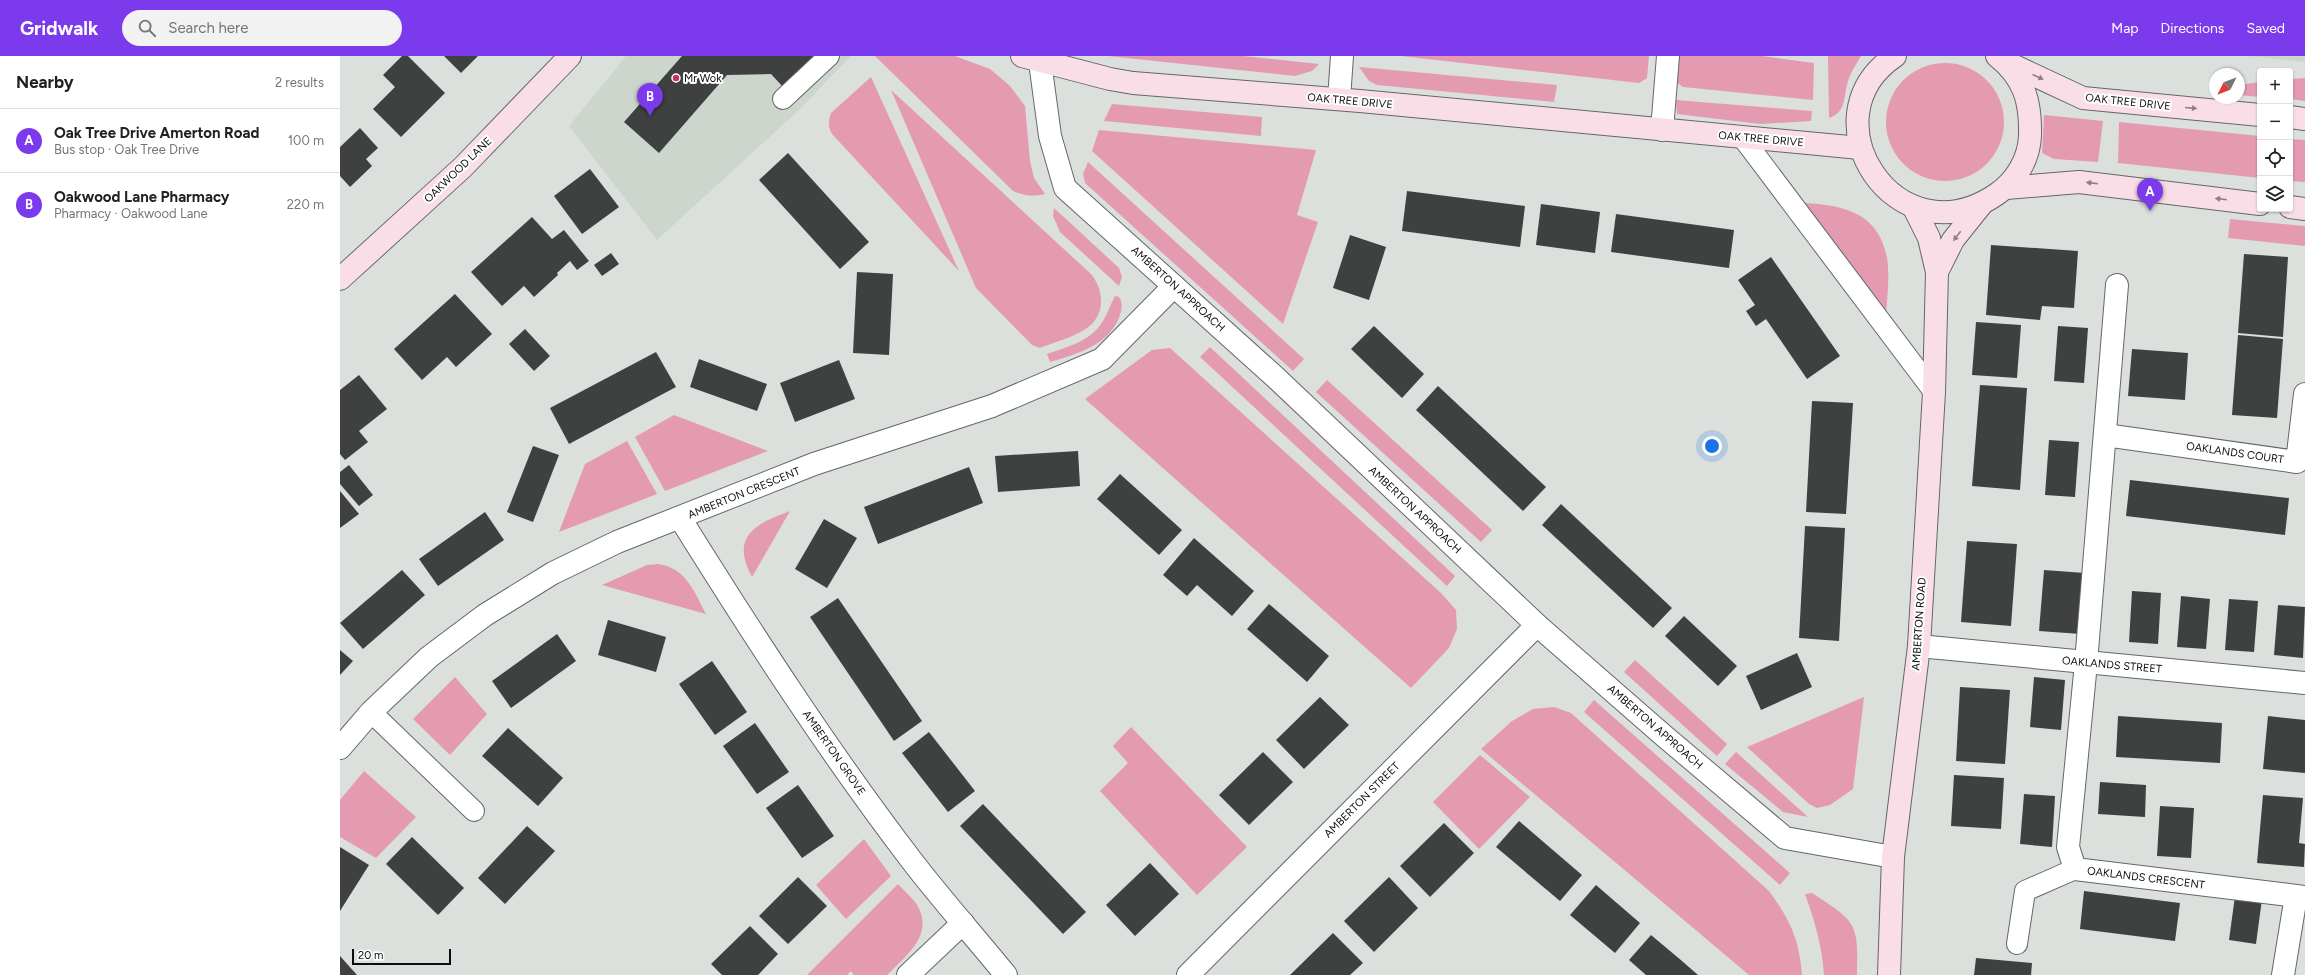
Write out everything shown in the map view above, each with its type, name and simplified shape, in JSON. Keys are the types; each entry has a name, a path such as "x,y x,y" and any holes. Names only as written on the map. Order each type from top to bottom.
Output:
{"street":[{"name":"OAKWOOD LANE","path":"340,279 463,168 570,56"},
{"path":"1338,100 1342,56"},
{"path":"1662,130 1668,56"},
{"name":"OAK TREE DRIVE","path":"1895,56 1883,64 1866,89 1858,117 1860,148 1866,163 1883,188 1914,208 1944,213 1963,211 1981,205 2006,188 2017,175 2029,148 2030,110 2022,85 2000,58"},
{"name":"OAK TREE DRIVE","path":"1034,58 1133,83 1338,100 1860,148"},
{"name":"AMBERTON APPROACH","path":"1034,58 1050,136 1065,188 1274,376 1537,625 1657,730 1785,838 1893,857"},
{"name":"OAK TREE DRIVE","path":"2000,58 2083,98 2257,115"},
{"path":"2293,117 2305,119"},
{"name":"OAK TREE DRIVE","path":"2006,188 2079,182 2257,204"},
{"name":"AMBERTON ROAD","path":"1937,272 1953,240 1981,205"},
{"path":"2293,207 2305,209"},
{"name":"AMBERTON ROAD","path":"1889,975 1893,857 1919,646 1934,392 1937,272 1929,238 1914,208"},
{"path":"2086,663 2116,285"},
{"name":"AMBERTON CRESCENT","path":"340,748 371,712 429,657 485,615 553,573 617,542 814,464 992,406 1102,359 1174,286"},
{"name":"OAKLANDS COURT","path":"2104,435 2297,462 2305,392"},
{"name":"AMBERTON GROVE","path":"680,518 736,609 843,768 912,862 1006,975"},
{"name":"AMBERTON STREET","path":"1188,975 1537,625"},
{"name":"OAKLANDS STREET","path":"1919,646 2305,683"},
{"name":"OAKLANDS CRESCENT","path":"2086,663 2068,847 2075,869 2300,897"},
{"path":"2283,975 2298,926 2300,897"},
{"path":"908,975 963,923"}],"lane":[{"path":"783,99 829,56"},
{"path":"1742,137 1934,392"},
{"path":"371,712 474,811"},
{"path":"2017,944 2025,891 2075,869"}],"shaded area":[{"path":"626,56 851,56 798,111 657,240 569,126"},
{"path":"875,56 955,56 990,69 1010,86 1025,106 1030,161 1034,178 1045,194 1029,196 1013,191"},
{"path":"1108,56 1243,56 1319,64 1312,71 1295,76"},
{"path":"1401,56 1649,56 1647,78 1639,83"},
{"path":"1676,56 1762,56 1814,63 1813,100 1683,87 1675,81"},
{"path":"1828,56 1861,56 1849,78 1842,108 1839,112 1829,118"},
{"path":"2248,56 2305,56 2305,62"},
{"path":"1945,63 1968,67 1987,80 2000,99 2004,122 2000,145 1987,164 1968,177 1945,181 1922,177 1903,164 1890,145 1886,122 1890,99 1903,80 1922,67"},
{"path":"1359,67 1557,85 1554,102 1377,85 1369,81"},
{"path":"871,77 959,271 832,134 829,124 831,113"},
{"path":"2305,78 2305,101 2293,99 2293,79"},
{"path":"2257,82 2257,97 2245,96 2245,84"},
{"path":"891,90 1091,274 1099,288 1101,304 1100,311 1091,325 1074,335 1040,348 1032,345 976,288"},
{"path":"1676,100 1812,111 1811,121 1760,124 1677,114"},
{"path":"1112,104 1262,117 1261,136 1104,121"},
{"path":"2044,115 2103,121 2098,162 2054,159 2042,153"},
{"path":"2119,122 2257,136 2257,178 2118,163"},
{"path":"1099,130 1316,150 1297,215 1318,222 1283,324 1092,151"},
{"path":"2293,139 2305,140 2305,182 2293,181"},
{"path":"1088,162 1304,359 1293,371 1085,183 1083,174"},
{"path":"1804,203 1846,209 1858,214 1868,221 1876,231 1883,243 1888,265 1886,316"},
{"path":"1054,208 1119,268 1122,277 1119,286 1060,232 1053,216"},
{"path":"2230,219 2305,226 2305,246 2228,238"},
{"path":"1115,296 1119,297 1122,303 1121,310 1115,325 1109,334 1101,341 1081,352 1050,362 1047,354 1084,340 1096,330 1105,318"},
{"path":"1210,347 1455,576 1447,586 1200,357"},
{"path":"1170,348 1441,593 1456,610 1457,629 1449,648 1411,688 1085,399 1152,350"},
{"path":"1327,380 1492,530 1481,542 1316,392"},
{"path":"674,415 768,451 665,491 635,437"},
{"path":"627,441 657,494 559,532 585,464"},
{"path":"790,511 752,577 746,563 744,551 745,542 757,527 766,521"},
{"path":"658,564 668,566 676,570 688,582 706,614 602,585 647,565"},
{"path":"1635,660 1727,744 1717,756 1624,672"},
{"path":"455,677 487,714 450,755 413,719"},
{"path":"1864,697 1853,789 1830,805 1817,808 1809,804 1747,747"},
{"path":"1594,700 1790,873 1780,885 1584,712"},
{"path":"1554,707 1571,713 1769,891 1783,911 1796,940 1799,950 1802,975 1749,975 1481,749 1512,721 1533,709"},
{"path":"1131,727 1247,847 1197,895 1100,791 1128,763 1113,746"},
{"path":"1736,752 1808,817 1783,812 1725,764"},
{"path":"1480,755 1530,797 1479,849 1433,802"},
{"path":"364,771 416,817 376,858 340,837 340,800"},
{"path":"864,839 891,876 846,919 816,885"},
{"path":"898,884 917,905 922,916 923,926 916,944 887,975 854,975 851,971 847,975 807,975"},
{"path":"1812,893 1846,917 1851,925 1855,933 1857,944 1857,975 1824,975 1818,934 1805,894"}],"building":[{"path":"402,56 408,56 445,93 401,137 373,109 395,87 383,75"},
{"path":"444,56 478,56 461,73"},
{"path":"682,56 815,56 783,87 771,74 727,75 659,153 624,122"},
{"path":"360,128 378,148 366,159 372,166 350,187 340,176 340,147"},
{"path":"788,153 869,242 840,269 759,180"},
{"path":"590,169 619,207 582,234 554,196"},
{"path":"1407,191 1525,206 1520,247 1402,231"},
{"path":"1541,204 1600,212 1595,253 1536,245"},
{"path":"1616,214 1734,230 1729,268 1611,252"},
{"path":"532,217 552,239 564,230 589,261 577,270 570,261 557,273 558,275 534,297 524,286 502,306 471,272"},
{"path":"1350,235 1386,247 1369,300 1333,288"},
{"path":"1991,245 2078,251 2074,308 2042,306 2040,320 1986,315"},
{"path":"611,253 619,264 602,276 594,265"},
{"path":"2244,254 2288,257 2283,337 2238,333"},
{"path":"1771,257 1840,356 1807,379 1766,319 1756,326 1746,311 1755,305 1738,280"},
{"path":"857,272 893,274 889,355 853,353"},
{"path":"455,294 492,334 456,367 447,357 422,380 394,349"},
{"path":"1976,322 2021,325 2017,378 1972,375"},
{"path":"1374,326 1424,374 1402,398 1351,349"},
{"path":"2058,326 2088,328 2084,383 2054,381"},
{"path":"525,329 550,356 534,371 509,344"},
{"path":"2238,335 2283,339 2277,418 2232,415"},
{"path":"2132,349 2188,353 2185,400 2128,396"},
{"path":"656,352 676,387 569,444 550,408"},
{"path":"699,359 767,384 757,411 690,387"},
{"path":"839,360 855,399 795,422 780,383"},
{"path":"359,375 387,409 359,431 368,442 345,460 340,454 340,390"},
{"path":"1980,385 2027,388 2020,490 1972,486"},
{"path":"1438,386 1546,487 1523,511 1416,410"},
{"path":"1812,401 1853,403 1846,514 1806,512"},
{"path":"2049,440 2079,442 2075,497 2045,495"},
{"path":"533,446 559,455 533,522 507,512"},
{"path":"1078,451 1080,486 998,492 995,456"},
{"path":"349,465 373,495 359,506 340,484 340,472"},
{"path":"969,467 983,503 878,544 864,507"},
{"path":"1120,474 1182,530 1159,555 1097,499"},
{"path":"2130,480 2289,498 2285,535 2126,516"},
{"path":"340,491 359,514 340,528"},
{"path":"1561,504 1672,608 1653,628 1542,525"},
{"path":"485,512 504,540 438,586 419,559"},
{"path":"824,519 857,538 827,588 795,569"},
{"path":"1805,526 1845,528 1839,641 1799,638"},
{"path":"1194,538 1254,591 1232,616 1197,585 1187,596 1163,575"},
{"path":"1967,541 2017,544 2011,626 1961,622"},
{"path":"402,570 425,595 363,649 340,623"},
{"path":"2044,570 2085,573 2081,634 2039,631"},
{"path":"2132,591 2161,593 2158,644 2129,642"},
{"path":"2181,596 2210,599 2206,649 2177,647"},
{"path":"838,598 922,721 894,741 810,617"},
{"path":"2229,599 2258,601 2254,652 2225,650"},
{"path":"1269,604 1329,656 1307,682 1247,629"},
{"path":"2278,605 2305,607 2303,658 2274,655"},
{"path":"1684,616 1737,666 1718,686 1665,636"},
{"path":"608,620 666,637 656,672 598,655"},
{"path":"557,634 576,661 511,708 492,681"},
{"path":"340,650 353,661 340,675"},
{"path":"1797,653 1812,687 1761,710 1746,676"},
{"path":"712,661 747,712 715,735 679,684"},
{"path":"2034,677 2065,680 2061,730 2030,727"},
{"path":"1960,687 2010,690 2005,764 1956,761"},
{"path":"1320,697 1349,725 1304,769 1276,740"},
{"path":"2118,716 2222,723 2220,763 2116,757"},
{"path":"2268,716 2305,720 2305,773 2263,769"},
{"path":"755,723 789,772 757,794 723,746"},
{"path":"508,728 563,778 538,806 482,756"},
{"path":"929,732 975,791 948,812 902,753"},
{"path":"1263,752 1293,782 1249,825 1219,795"},
{"path":"1954,775 2004,778 2001,829 1951,826"},
{"path":"2100,782 2146,785 2145,817 2098,814"},
{"path":"798,785 834,836 802,858 766,808"},
{"path":"2024,794 2055,796 2052,847 2020,844"},
{"path":"2263,795 2303,798 2299,843 2305,844 2304,867 2257,863"},
{"path":"983,804 1086,912 1063,934 960,826"},
{"path":"2160,806 2194,808 2191,858 2157,856"},
{"path":"1519,821 1582,875 1560,901 1496,847"},
{"path":"1444,823 1474,853 1430,897 1400,866"},
{"path":"527,826 555,851 505,904 478,878"},
{"path":"412,837 464,888 438,915 386,864"},
{"path":"340,847 369,865 340,911"},
{"path":"1150,863 1179,894 1135,936 1106,905"},
{"path":"798,877 827,906 788,944 759,916"},
{"path":"1389,877 1418,908 1374,952 1344,921"},
{"path":"1596,885 1640,923 1615,953 1570,915"},
{"path":"2084,891 2180,903 2175,941 2080,929"},
{"path":"2235,896 2262,899 2256,944 2229,940"},
{"path":"750,926 778,954 758,975 722,975 711,964"},
{"path":"1333,933 1363,963 1350,975 1290,975"},
{"path":"1651,935 1698,975 1646,975 1629,960"},
{"path":"340,956 357,975 340,975"},
{"path":"1976,958 2032,963 2031,975 1974,975"}],"place":[{"name":"Mr Wok","path":"676,78"},
{"name":"Oakwood Lane Pharmacy","path":"650,116"},
{"name":"Oak Tree Drive Amerton Road","path":"2150,211"}]}
